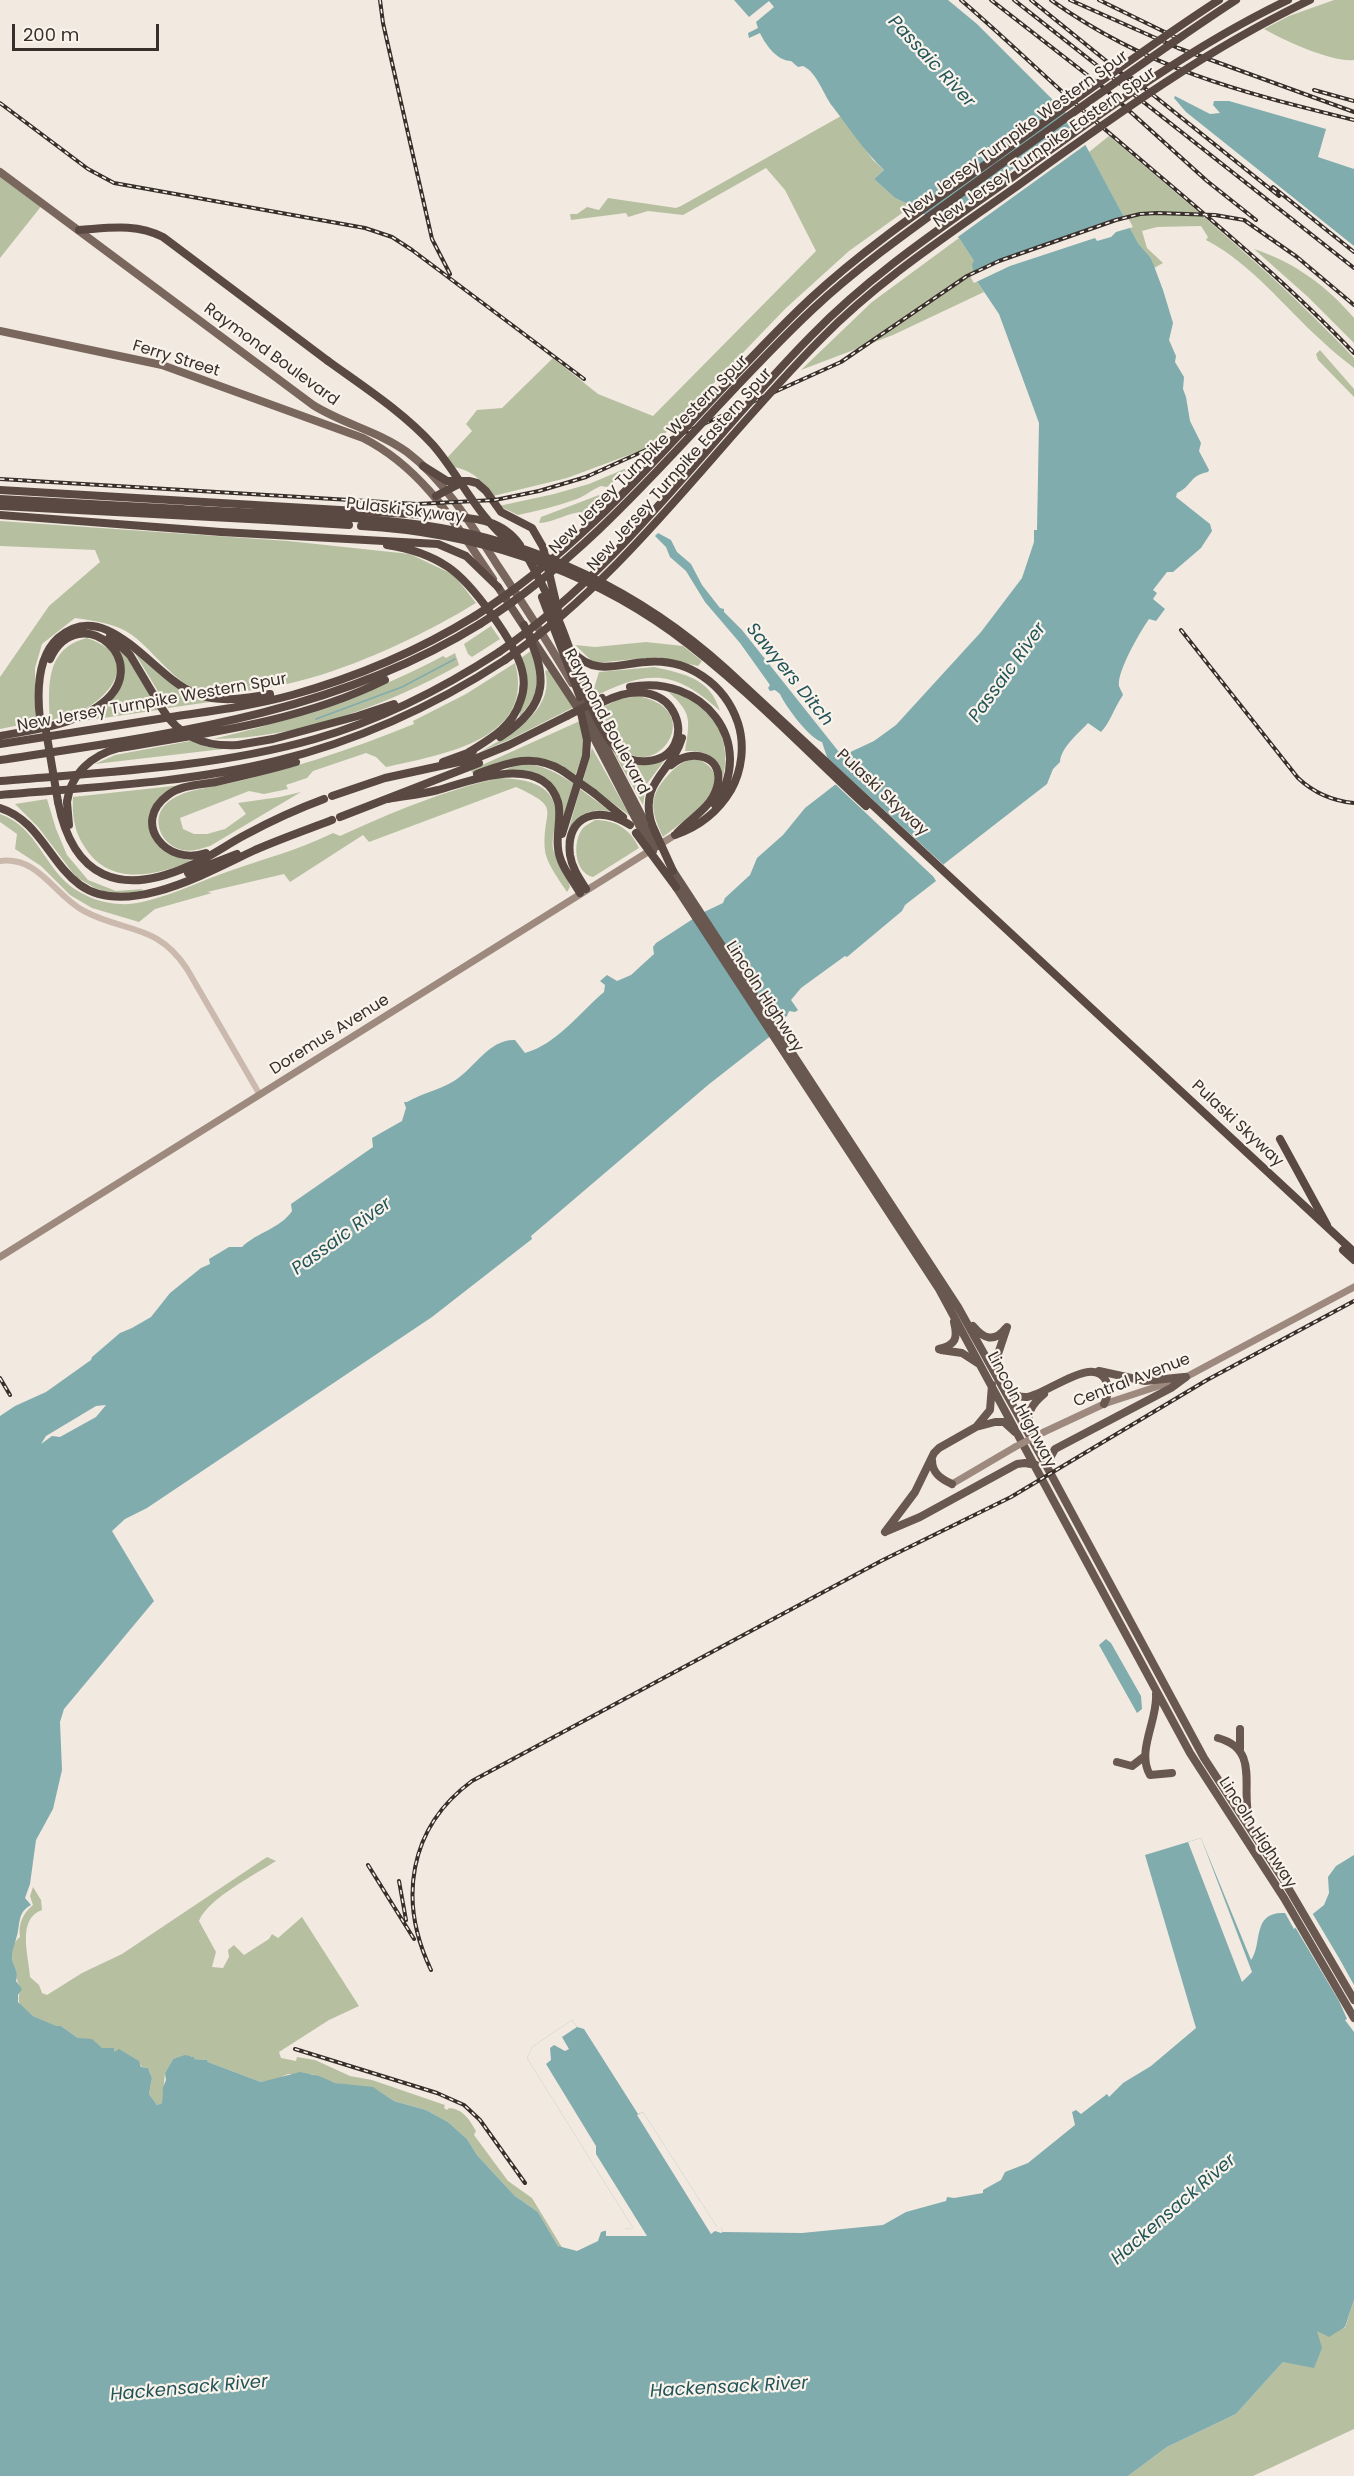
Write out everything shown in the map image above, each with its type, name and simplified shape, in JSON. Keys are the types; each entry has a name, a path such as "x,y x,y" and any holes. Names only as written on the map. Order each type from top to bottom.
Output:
{"highway":[{"name":"New Jersey Turnpike Western Spur","path":"0,744 237,706 312,689 397,658 478,620 590,527 787,321 846,267 1071,103 1219,0"},
{"name":"New Jersey Turnpike Western Spur","path":"0,760 165,733 270,712 346,690 409,664 534,587 587,542 788,334 857,270 1129,73 1236,0"},
{"name":"New Jersey Turnpike Eastern Spur","path":"0,782 180,765 256,753 338,732 424,696 502,656 598,569 801,346 859,290 1146,82 1222,34 1288,0"},
{"name":"New Jersey Turnpike Eastern Spur","path":"0,795 226,771 275,762 325,748 403,718 462,686 559,618 604,577 812,347 873,291 1153,88 1227,43 1310,0"},
{"path":"79,230 126,226 160,235 396,411 423,435 450,467 491,524 518,546 580,698"},
{"path":"423,466 447,481 467,481 479,484 501,512 525,523 536,534 547,562 562,629"},
{"path":"436,496 444,490 467,481"},
{"path":"0,491 442,516 490,521 507,532 530,561 562,629 594,710 606,733 621,753 635,760 652,761 663,756 673,746 678,732 677,718 669,704 658,696 633,691 602,700"},
{"path":"0,491 160,508"},
{"path":"0,499 160,508"},
{"path":"0,506 185,515"},
{"name":"Pulaski Skyway","path":"160,508 185,515 426,532 479,543 530,558 579,578 649,617 693,648 733,683 1354,1256"},
{"path":"0,514 185,515"},
{"path":"0,514 386,545 413,551 447,566 476,593 521,665 524,684 520,704 512,719 493,737 469,752"},
{"name":"Pulaski Skyway","path":"185,515 404,523 457,531 518,546 578,570 617,590 670,623 713,657 1354,1256"},
{"path":"308,538 443,545 466,556 498,587"},
{"name":"Raymond Boulevard","path":"498,587 581,713 644,828"},
{"path":"423,770 469,752 513,729 528,715 538,701 542,684 541,670 524,625"},
{"path":"312,689 285,691 244,699 221,699 201,695 174,682 118,635 94,627 78,628 60,637 46,654 40,681 42,719 60,802 62,833 76,860 92,875 109,883 132,885 159,882 183,875 220,859 257,849 336,819 508,751 621,689 639,685 659,684 685,691 705,706 720,725 729,752 728,771 720,798 704,820"},
{"path":"78,628 100,632 123,646 134,660 173,725 192,739 212,744 238,745 284,736 424,696"},
{"path":"0,736 63,722 87,713 104,702 117,686 121,671 118,655 106,641 90,634 79,634 67,639 56,650 48,665 45,679 42,719"},
{"path":"570,648 585,663 599,668 651,662 680,666 701,675 722,694 732,708 739,728 742,750 736,780 726,798 704,820 688,831 675,835"},
{"path":"60,802 82,769 97,756 119,748 229,730 301,712 384,681 409,664"},
{"path":"639,685 666,694 676,704 684,727 681,742 652,787 644,828 676,887"},
{"name":"Raymond Boulevard","path":"580,698 644,828"},
{"path":"562,860 564,827 587,748 581,713"},
{"path":"60,802 77,851 89,866 103,876 135,880 173,873 284,816 328,797 385,778 454,765 484,756 568,718"},
{"path":"224,847 190,856 166,849 158,841 153,828 153,816 159,803 180,789 288,764 325,748"},
{"path":"658,777 675,761 689,754 706,758 718,774 718,785 711,801 675,835"},
{"path":"455,784 501,765 523,760 543,762 563,771 594,793 630,825"},
{"path":"388,799 508,773 529,775 544,783 554,794 558,804 558,849 562,860 583,891"},
{"path":"0,808 14,813 27,823 63,869 78,883 92,892 109,897 128,898 152,892 223,866 257,849"},
{"path":"583,891 571,858 571,838 576,828 589,816 601,813 644,828 673,871"},
{"name":"Lincoln Highway","path":"673,871 954,1308 1046,1464 1204,1758 1254,1835 1354,2018"},
{"name":"Lincoln Highway","path":"676,887 904,1228"},
{"path":"1280,1139 1331,1231 1354,1256"},
{"path":"954,1308 956,1339 950,1346 939,1349 962,1353 983,1367"},
{"path":"954,1308 987,1339 997,1337 1007,1327 998,1354 996,1382 990,1410 976,1427"},
{"name":"Lincoln Highway","path":"954,1308 983,1367 996,1382 1020,1437 1200,1770 1288,1896 1354,2000"},
{"path":"1035,1446 1028,1424 1028,1415 1034,1403 1049,1390 1082,1372 1096,1371 1144,1381 1186,1377"},
{"path":"1096,1371 1103,1376 1108,1386 1104,1404"},
{"path":"1046,1464 1055,1449 1171,1388 1186,1377"},
{"path":"996,1382 1023,1397 1049,1390"},
{"path":"1020,1437 1008,1425 1000,1421 976,1427 939,1448 915,1492 885,1532 920,1516 1017,1464 1025,1463 1036,1466"},
{"path":"932,1458 932,1467 937,1476 952,1484"},
{"path":"1156,1689 1156,1712 1145,1756 1146,1766 1150,1775 1172,1773"},
{"path":"1240,1729 1240,1750 1246,1764 1246,1810 1254,1835"},
{"path":"1218,1738 1233,1744 1240,1750"},
{"path":"1117,1762 1132,1766 1145,1756"}],"main road":[{"name":"Raymond Boulevard","path":"0,171 313,405 336,419 385,439 423,466 444,490 510,585 580,698"},
{"name":"Ferry Street","path":"0,331 162,365 340,428"},
{"name":"Raymond Boulevard","path":"340,428 386,451 414,473 436,496 498,587"},
{"name":"Doremus Avenue","path":"0,1257 675,835"},
{"name":"Central Avenue","path":"952,1484 1015,1447 1104,1404 1186,1377 1354,1287"}],"street":[{"path":"0,861 10,860 34,868 63,896 83,910 147,933 173,950 187,969 260,1095"}],"green space":[{"path":"1334,0 1354,0 1354,60 1321,54 1264,29 1289,16"},
{"path":"841,116 873,160 884,170 874,179 895,198 912,206 849,251 786,308 653,446 567,478 493,496 476,477 454,467 447,458 472,431 466,424 477,410 502,408 553,358 598,394 653,416 816,251 785,190 766,168 683,215 648,211 628,217 626,213 571,220 570,214 577,214 587,207 599,210 608,198 676,208"},
{"path":"1109,136 1235,244 1325,328 1354,358 1354,368 1326,345 1238,261 1206,240 1208,237 1201,226 1157,227 1142,231 1147,248 1163,263 1154,268 1151,258 1138,243 1089,152"},
{"path":"0,171 43,204 0,258"},
{"path":"959,238 974,261 974,277 984,292 893,335 801,370 872,302"},
{"path":"1254,249 1269,254 1309,276 1344,306 1354,318 1354,343 1308,297"},
{"path":"1320,350 1354,389 1354,397 1318,360 1316,354"},
{"path":"634,465 607,487 601,486 562,504 518,515 499,506 589,484"},
{"path":"615,489 591,514 578,512 539,523 541,517"},
{"path":"0,521 288,541 410,554 454,575 476,603 388,649 321,675 256,690 211,693 202,692 182,682 126,631 105,623 75,618 42,644 35,668 35,722 0,729 0,677 49,606 100,562 95,550 0,546"},
{"path":"491,626 500,639 472,657 468,654 464,644"},
{"path":"87,638 107,648 116,660 117,674 110,687 99,699 84,710 67,717 50,720 49,694 52,670 64,650"},
{"path":"112,640 125,652 158,710 69,723 98,709 117,693 122,683 123,671 120,657"},
{"path":"646,642 683,646 702,661 698,666 658,657 594,663 575,645 595,647"},
{"path":"133,650 151,666 217,701 168,708"},
{"path":"532,650 537,686 532,700 519,717 524,698 521,658"},
{"path":"455,653 459,665 372,706 309,726 276,733 213,739 273,724 331,705 388,683 443,656 446,658"},
{"path":"515,663 518,689 512,709 499,726 481,738 436,756 386,767 376,757 366,753 313,771 307,778 286,785 288,789 264,794 249,791 180,818 183,829 194,834 207,834 225,829 246,814 238,803 301,792 210,846 191,851 179,849 167,842 160,830 161,811 165,805 182,794 292,767 390,734 414,724 413,721 466,694"},
{"path":"654,667 686,675 703,684 716,700 720,711 688,687 659,678 644,678 628,682 591,698 599,672"},
{"path":"549,670 574,707 480,752 516,730 537,710 547,685 545,671"},
{"path":"663,687 686,695 713,717 724,746 723,777 714,759 704,753 685,751 687,715 679,702"},
{"path":"637,696 658,703 670,714 673,727 670,739 661,750 650,756 637,756 624,749 613,735 600,709 617,700"},
{"path":"582,720 584,750 575,776 546,759 525,757 472,773 471,770"},
{"path":"190,741 208,747 240,747 95,764 115,755"},
{"path":"609,744 646,764 664,761 646,785 643,805"},
{"path":"592,748 630,816 583,781"},
{"path":"698,759 711,768 716,779 713,790 696,811 663,837 653,803 658,789 680,764"},
{"path":"521,763 549,770 574,784 564,820 561,822 560,797 548,783 538,778 505,770"},
{"path":"499,778 535,784 543,788 554,802 556,821 553,849 569,882 570,887 567,892 546,855 547,811 545,806 531,794 516,787 369,842 363,835 290,882 284,874 207,892 212,893 155,909 139,922 92,908 70,895 41,866 15,849 17,834 0,822 0,814 23,828 63,879 79,892 102,901 131,904 171,894 333,833 340,836 418,803"},
{"path":"182,785 161,796 154,805 149,826 151,834 160,847 175,856 192,861 148,874 119,873 106,868 94,859 84,846 74,822 73,797"},
{"path":"580,789 610,811 593,811 580,816 572,827 567,843 565,842"},
{"path":"47,799 67,855 88,880 116,891 143,889 138,893 112,894 95,888 76,877 38,827 15,804"},
{"path":"595,820 603,820 622,827 639,848 593,877 582,869 576,848 583,828"},
{"path":"267,1857 276,1861 222,1896 212,1904 199,1921 216,1952 212,1967 223,1968 229,1957 228,1950 234,1945 244,1955 269,1939 272,1934 278,1938 302,1917 359,2006 329,2020 279,2052 281,2058 296,2061 297,2057 315,2060 350,2076 372,2080 445,2105 444,2108 447,2110 454,2109 462,2113 469,2119 476,2131 474,2135 508,2181 532,2198 563,2249 558,2246 538,2212 515,2196 477,2155 467,2139 448,2122 426,2110 394,2101 377,2090 329,2082 312,2074 288,2074 261,2082 207,2060 194,2059 192,2056 173,2059 165,2073 162,2103 157,2105 149,2094 152,2078 148,2068 142,2067 138,2061 123,2052 114,2053 78,2038 61,2026 56,2027 33,2016 20,2005 12,1953 15,1942 20,1937 22,1919 33,1905 30,1896 33,1887 41,1900 42,1910 29,1921 27,1930 30,1977 39,1985 42,1993 47,1995 82,1973 122,1954"},
{"path":"1354,2300 1354,2429 1253,2476 1128,2476 1167,2447 1236,2414 1283,2362 1316,2330 1345,2328"}],"water":[{"path":"734,0 948,0 977,24 1071,118 1138,243 1151,258 1163,290 1173,323 1169,340 1176,356 1175,362 1184,377 1183,389 1190,421 1201,443 1199,451 1209,470 1197,476 1177,493 1176,497 1210,524 1212,531 1201,548 1173,572 1167,572 1153,590 1157,593 1153,599 1165,609 1156,621 1149,619 1130,652 1119,679 1123,695 1101,732 1088,723 1067,746 1047,784 944,864 933,876 936,881 905,905 902,911 847,957 845,956 801,988 791,1000 798,1010 789,1011 787,1016 781,1019 785,1026 783,1030 768,1038 708,1085 531,1236 532,1239 432,1317 147,1508 125,1519 112,1531 154,1601 64,1709 60,1722 62,1770 53,1809 36,1840 30,1884 25,1898 31,1905 21,1916 12,1953 17,1975 16,1981 22,1989 18,1995 18,2002 33,2016 61,2026 78,2038 92,2039 102,2048 114,2048 114,2052 119,2049 139,2061 141,2067 148,2068 152,2078 149,2094 157,2105 162,2103 165,2073 173,2059 185,2055 194,2057 194,2059 207,2060 261,2082 300,2072 319,2076 335,2083 373,2087 394,2101 426,2110 448,2122 467,2139 477,2155 515,2196 538,2212 558,2246 577,2251 598,2241 601,2232 633,2228 527,2058 532,2047 572,2020 577,2027 584,2029 638,2114 643,2112 717,2227 721,2227 723,2232 802,2233 883,2225 906,2212 946,2201 947,2197 983,2193 983,2190 1001,2180 1005,2172 1028,2163 1075,2125 1072,2112 1076,2110 1081,2114 1107,2094 1109,2097 1123,2083 1151,2066 1196,2028 1145,1855 1201,1838 1251,1960 1255,1953 1262,1923 1267,1917 1285,1913 1294,1929 1324,1905 1329,1893 1328,1877 1336,1866 1354,1855 1354,2300 1345,2327 1329,2337 1317,2331 1322,2348 1314,2368 1283,2362 1236,2414 1167,2447 1128,2476 0,2476 0,1416 15,1406 46,1392 91,1360 120,1333 151,1317 170,1293 201,1268 210,1264 209,1259 229,1247 242,1247 281,1222 292,1211 291,1204 373,1147 372,1138 402,1121 406,1108 404,1102 454,1081 497,1044 515,1040 525,1053 547,1043 604,992 605,985 600,981 607,975 617,981 631,975 654,954 653,947 656,943 702,913 723,903 725,898 750,875 757,858 783,835 805,808 836,784 822,742 792,714 780,694 775,690 770,691 768,688 770,685 740,643 705,602 686,571 670,557 666,547 655,536 658,533 671,540 677,552 691,564 702,585 720,608 724,609 724,612 742,630 839,752 844,755 874,741 896,725 981,632 1022,578 1034,542 1034,530 1037,530 1039,423 999,314 974,277 972,264 974,261 959,238 912,206 895,198 874,179 884,170 870,156 829,102 808,69 803,66 798,67 791,61 776,55 760,33 749,38 748,33 758,28 756,22 774,7 769,1 749,17"},
{"path":"1175,96 1210,114 1220,113 1213,105 1214,101 1229,101 1326,129 1318,157 1354,169 1354,246 1186,112 1174,98"},
{"path":"1106,1639 1111,1643 1141,1696 1142,1709 1137,1713 1099,1645"}],"pier":[{"path":"1078,122 1088,143 955,239 935,225"},
{"path":"1127,216 1133,227 1116,232 1111,237 1097,241 1095,238 1010,266 974,283 971,278 970,274 1022,251"},
{"path":"822,753 946,867 936,877 939,882 833,782 837,777"},
{"path":"106,1405 96,1417 60,1437 52,1436 41,1444 46,1436 96,1406"},
{"path":"1201,1838 1252,1972 1242,1982 1188,1842"},
{"path":"1285,1910 1295,1925 1311,1911 1339,1958 1354,1985 1354,2032 1345,2020 1347,2019 1339,2001"},
{"path":"572,2020 577,2027 562,2037 569,2049 565,2051 554,2045 550,2048 551,2060 546,2064 596,2146 596,2154 647,2236 606,2236 606,2230 633,2228 527,2058 532,2047"},
{"path":"643,2112 717,2227 721,2227 723,2232 715,2231 711,2234 637,2115"}],"waterway":[{"path":"316,719 402,687 455,659"}],"railway":[{"path":"380,0 383,23 432,239 450,274"},
{"path":"961,0 1086,113 1257,260 1354,353"},
{"path":"991,0 1104,88 1207,181 1256,220"},
{"path":"1014,0 1354,268"},
{"path":"1031,0 1136,85"},
{"path":"1051,0 1087,24 1159,61 1234,88 1354,120"},
{"path":"1070,0 1178,48 1354,112"},
{"path":"1099,0 1177,38"},
{"path":"1132,78 1279,196"},
{"path":"1314,90 1354,101"},
{"path":"0,103 88,169 114,183 365,228 392,237 584,379"},
{"path":"1273,187 1354,252"},
{"path":"0,479 417,504 495,500 539,491 586,477 841,362 967,276 999,261 1116,220 1140,214 1215,215 1244,220 1297,257 1354,305"},
{"path":"1181,630 1298,778 1324,795 1354,803"},
{"path":"431,1970 414,1918 415,1867 422,1843 434,1821 451,1800 472,1781 881,1561 1011,1497 1207,1380 1354,1301"},
{"path":"0,1378 10,1395"},
{"path":"368,1865 414,1939"},
{"path":"399,1881 406,1920"},
{"path":"295,2049 437,2093 464,2105 480,2120 525,2183"}],"water label":[{"name":"Passaic River","path":"931,62"},
{"name":"Passaic River","path":"1008,673"},
{"name":"Sawyers Ditch","path":"789,675"},
{"name":"Passaic River","path":"342,1237"},
{"name":"Hackensack River","path":"1174,2210"},
{"name":"Hackensack River","path":"729,2388"},
{"name":"Hackensack River","path":"189,2389"}]}
